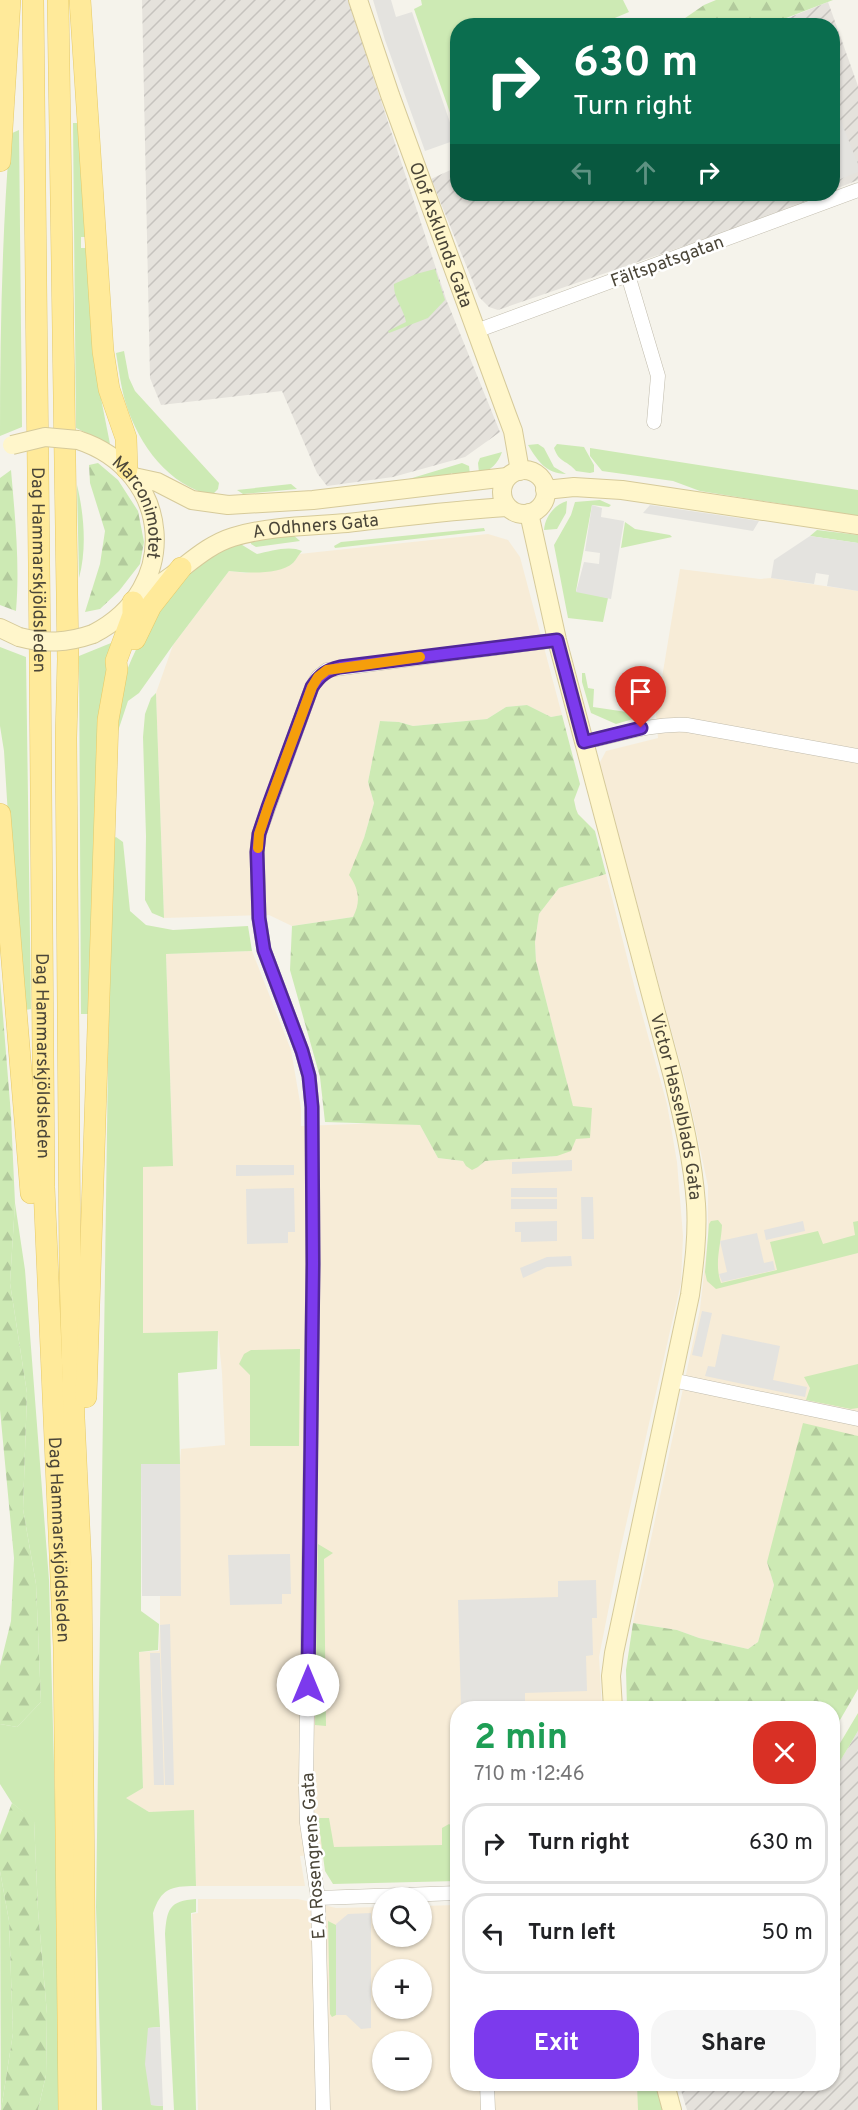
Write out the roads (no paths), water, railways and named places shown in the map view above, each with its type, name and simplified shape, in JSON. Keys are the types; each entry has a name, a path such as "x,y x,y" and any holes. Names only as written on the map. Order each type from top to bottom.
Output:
{"main road":[{"path":"0,161 10,0"},
{"name":"Dag Hammarskjöldsleden","path":"33,0 44,1187 71,1569 86,2110"},
{"name":"Dag Hammarskjöldsleden","path":"58,0 68,659 66,749 70,1270 74,1418 71,1569 69,2110"},
{"path":"80,0 103,351 109,389 126,438 131,473"},
{"path":"117,670 123,663 152,606 181,568"},
{"path":"71,1569 108,720 117,670 116,661 133,615 136,598"},
{"path":"0,814 71,1569"}],"street":[{"name":"Olof Asklunds Gata","path":"358,0 379,65 513,431 514,474"},
{"name":"Fältspatsgatan","path":"840,197 858,190"},
{"name":"Fältspatsgatan","path":"476,331 828,201"},
{"path":"628,275 658,376 654,422"},
{"name":"Marconimotet","path":"0,628 31,640 56,642 93,634 115,620 136,598 150,571 155,536 148,503 131,473 110,454 78,440 45,437 6,448"},
{"path":"507,507 502,489 514,474 532,472 544,484 545,490 542,505 529,513"},
{"name":"A Odhners Gata","path":"131,473 157,482 192,500 228,506 313,500 514,474"},
{"path":"545,490 574,487 622,489 858,525"},
{"name":"A Odhners Gata","path":"136,598 194,557 222,541 253,532 507,507 517,513 529,513"},
{"name":"Victor Hasselblads Gata","path":"529,513 557,640 673,1077 692,1168 696,1204 695,1258 685,1323 615,1645 613,1701"},
{"name":"E A Rosengrens Gata","path":"323,2110 318,1898 309,1841 306,1787 313,1264 312,1107 309,1076 302,1051 264,950 259,918 257,852 259,834 312,687 318,677 327,670 557,640"},
{"path":"584,742 641,728 680,725 858,756"},
{"path":"672,1380 858,1419"},
{"path":"318,1898 450,1893"},
{"path":"487,2091 488,2110"},
{"path":"667,2091 672,2110"}]}
